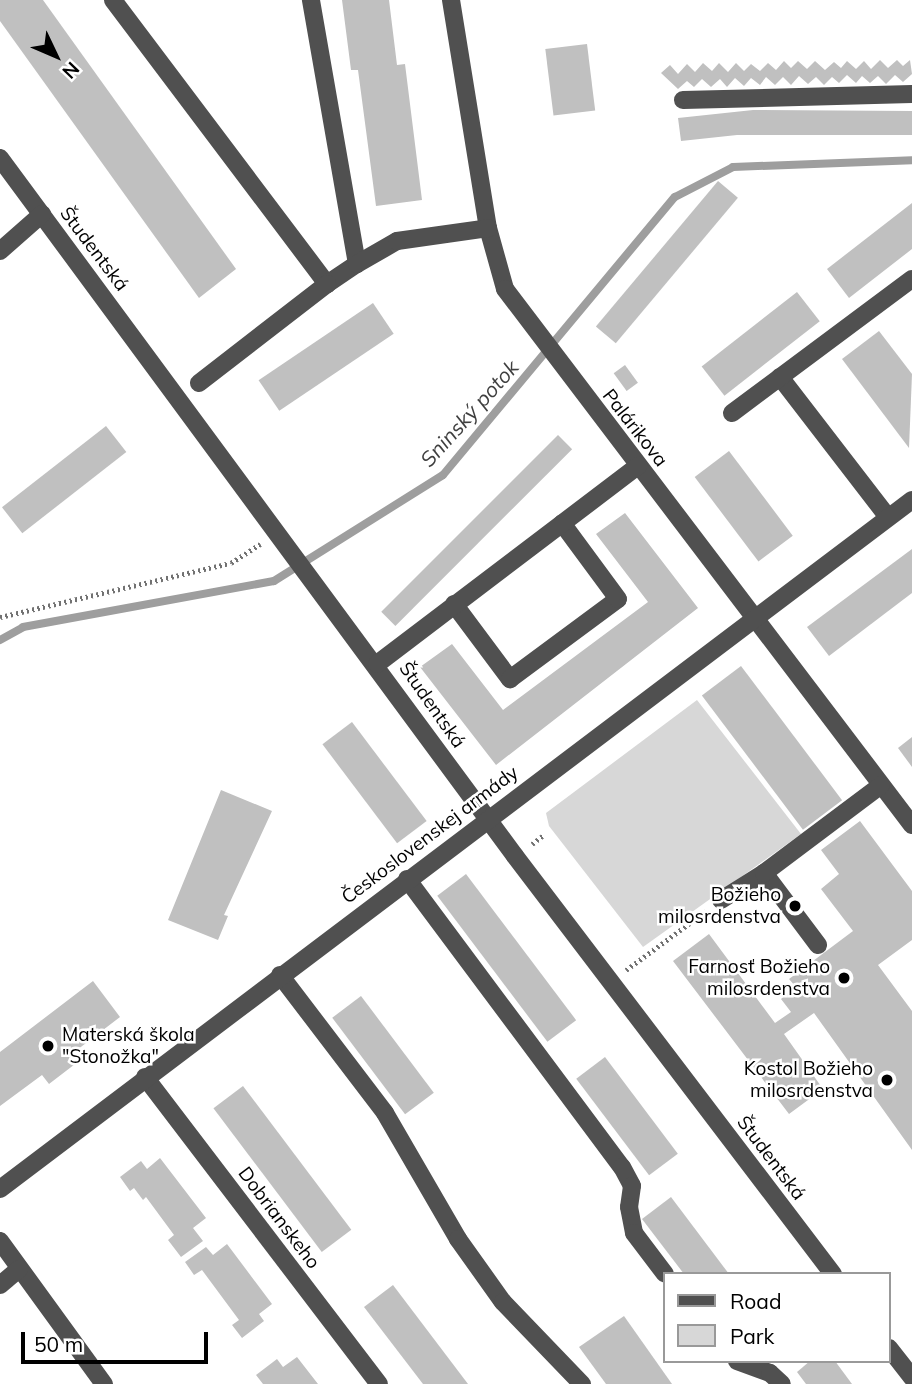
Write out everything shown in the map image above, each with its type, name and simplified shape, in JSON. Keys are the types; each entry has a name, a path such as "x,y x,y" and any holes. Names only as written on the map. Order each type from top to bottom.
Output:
{"street":[{"path":"113,0 327,284"},
{"path":"311,0 357,264"},
{"name":"Palárikova","path":"451,0 488,228 505,289 539,338 912,825"},
{"path":"683,100 912,94"},
{"name":"Študentská","path":"0,158 377,664 487,818 831,1272"},
{"path":"0,251 42,215"},
{"path":"199,383 327,284 397,241 488,228"},
{"path":"732,413 911,282"},
{"path":"779,377 888,517"},
{"path":"377,664 638,466"},
{"name":"Československej armády","path":"0,1189 487,818 912,500"},
{"path":"454,604 510,679 618,599 562,523"},
{"path":"721,900 764,873 881,785"},
{"path":"764,873 818,945"},
{"path":"407,879 622,1167 632,1186 629,1207 634,1233 664,1273"},
{"path":"280,975 385,1114 458,1239 503,1302 582,1384"},
{"name":"Dobrianskeho","path":"145,1077 379,1384"},
{"path":"0,1241 104,1384"},
{"path":"0,1284 19,1269"},
{"path":"891,1351 912,1377"},
{"path":"742,1363 770,1373 782,1384"}],"path":[{"path":"0,617 231,563 283,537"},
{"path":"528,846 545,834"},
{"path":"622,973 721,900"}],"green space":[{"path":"697,700 801,834 643,947 549,826 546,813"}],"building":[{"path":"0,0 43,0 236,269 199,298 0,21"},
{"path":"342,0 389,0 397,65 405,64 422,200 376,206 358,70 351,70"},
{"path":"587,44 595,111 553,116 545,49"},
{"path":"880,60 888,68 897,60 903,66 910,60 912,74 903,82 895,75 886,84 878,76 870,83 862,76 856,83 847,75 839,83 832,77 824,85 816,77 808,84 799,76 791,85 783,77 775,85 766,77 760,85 751,78 744,86 735,78 727,87 720,79 711,87 702,79 694,87 687,81 678,89 661,73 670,65 678,74 687,64 695,72 703,63 712,71 719,63 728,72 736,63 744,71 751,64 760,71 768,63 776,70 784,61 791,68 798,61 807,69 815,61 825,70 834,62 841,68 847,61 856,69 864,61 871,69"},
{"path":"753,110 912,111 912,135 737,135 681,141 678,118"},
{"path":"718,181 738,198 616,343 596,327"},
{"path":"912,203 912,249 849,298 827,269"},
{"path":"797,292 820,321 724,396 702,366"},
{"path":"373,303 394,334 279,411 259,380"},
{"path":"879,331 912,374 909,448 842,359"},
{"path":"625,365 638,383 627,391 614,373"},
{"path":"106,426 126,452 22,533 2,507"},
{"path":"558,435 572,449 395,626 381,612"},
{"path":"729,451 793,536 758,562 695,477"},
{"path":"625,513 698,608 496,765 420,667 452,644 503,710 648,602 596,534"},
{"path":"912,549 912,593 829,656 807,627"},
{"path":"741,666 842,800 803,830 702,695"},
{"path":"352,722 427,821 397,843 322,744"},
{"path":"912,737 912,767 898,748"},
{"path":"221,790 272,811 224,915 228,916 218,940 168,920"},
{"path":"860,821 912,891 912,940 878,965 912,1011 912,1150 814,1013 784,1034 823,1089 789,1114 673,961 709,934 775,1023 791,1012 781,999 795,986 789,979 853,931 821,889 839,874 821,850"},
{"path":"466,874 576,1020 547,1042 437,896"},
{"path":"93,981 120,1017 73,1053 79,1061 49,1084 42,1075 0,1106 0,1052"},
{"path":"361,996 434,1093 405,1114 332,1018"},
{"path":"605,1057 678,1154 649,1175 576,1079"},
{"path":"243,1086 351,1230 322,1252 213,1108"},
{"path":"160,1158 206,1218 193,1228 203,1241 181,1257 168,1240 174,1235 146,1197 143,1200 134,1188 130,1191 120,1177 141,1161 147,1169"},
{"path":"671,1197 727,1272 682,1272 642,1219"},
{"path":"227,1244 272,1304 259,1314 264,1321 242,1338 232,1325 239,1320 202,1270 194,1275 185,1262 206,1247 213,1255"},
{"path":"393,1285 468,1384 423,1384 364,1307"},
{"path":"624,1316 672,1384 606,1384 579,1347"},
{"path":"297,1357 318,1384 263,1384 256,1375 277,1359 283,1367"},
{"path":"808,1363 836,1363 852,1384 806,1384 797,1372"}],"waterway":[{"name":"Sninský potok","path":"0,640 23,627 274,581 443,475 675,197 733,167 912,160"}],"place":[{"name":"Božieho milosrdenstva","path":"795,906"},
{"name":"Farnosť Božieho milosrdenstva","path":"844,978"},
{"name":"Materská škola \"Stonožka\"","path":"48,1046"},
{"name":"Kostol Božieho milosrdenstva","path":"887,1080"}]}
